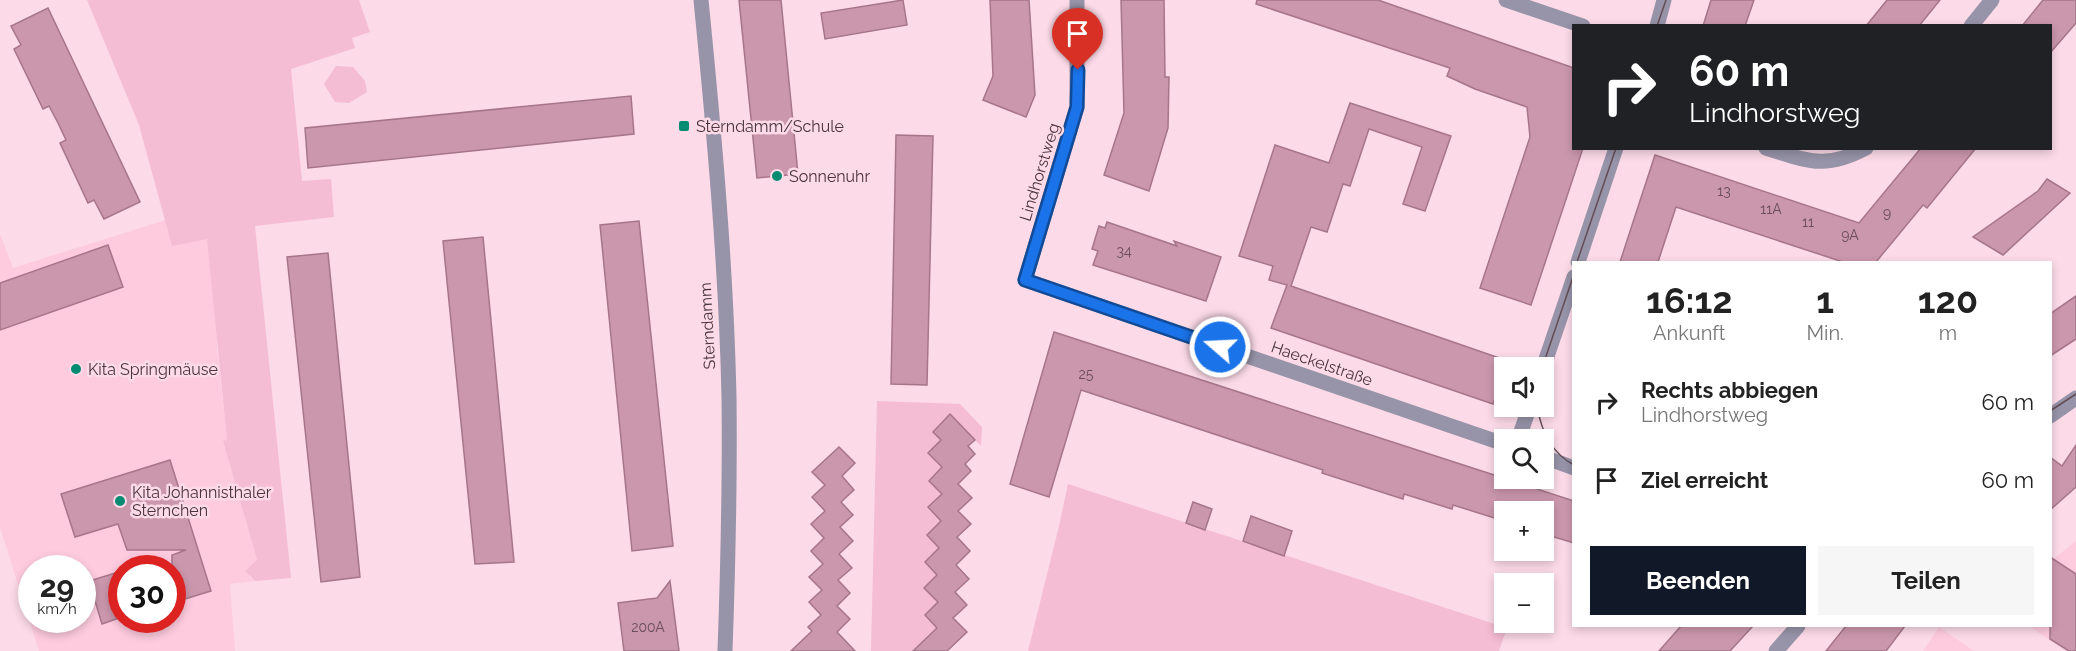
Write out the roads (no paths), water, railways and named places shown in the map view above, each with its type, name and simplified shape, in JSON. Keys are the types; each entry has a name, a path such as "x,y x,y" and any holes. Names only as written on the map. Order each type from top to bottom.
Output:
{"street":[{"name":"Sterndamm","path":"701,0 719,188 729,395 725,651"},
{"name":"Lindhorstweg","path":"1025,280 1077,107 1077,0"},
{"path":"1506,0 1577,24"},
{"path":"1658,24 1665,0"},
{"path":"1973,24 1992,0"},
{"path":"1578,261 1615,150"},
{"path":"1773,150 1815,163 1841,159 1861,150"},
{"name":"Haeckelstraße","path":"1025,280 1494,441"},
{"path":"1548,357 1572,283"},
{"path":"2052,415 2076,398"},
{"path":"1554,461 1572,467"},
{"path":"1776,651 1797,627"}],"tram line":[{"path":"1658,24 1666,0"},
{"path":"1577,261 1615,150"},
{"path":"1546,357 1572,280"},
{"path":"2052,410 2076,394"},
{"path":"1539,417 1548,440 1559,454 1572,464"}],"place":[{"name":"Sterndamm/Schule","path":"684,126"},
{"name":"Sonnenuhr","path":"777,176"},
{"name":"Kita Springmäuse","path":"76,369"},
{"name":"Kita Johannisthaler Sternchen","path":"120,501"}]}
